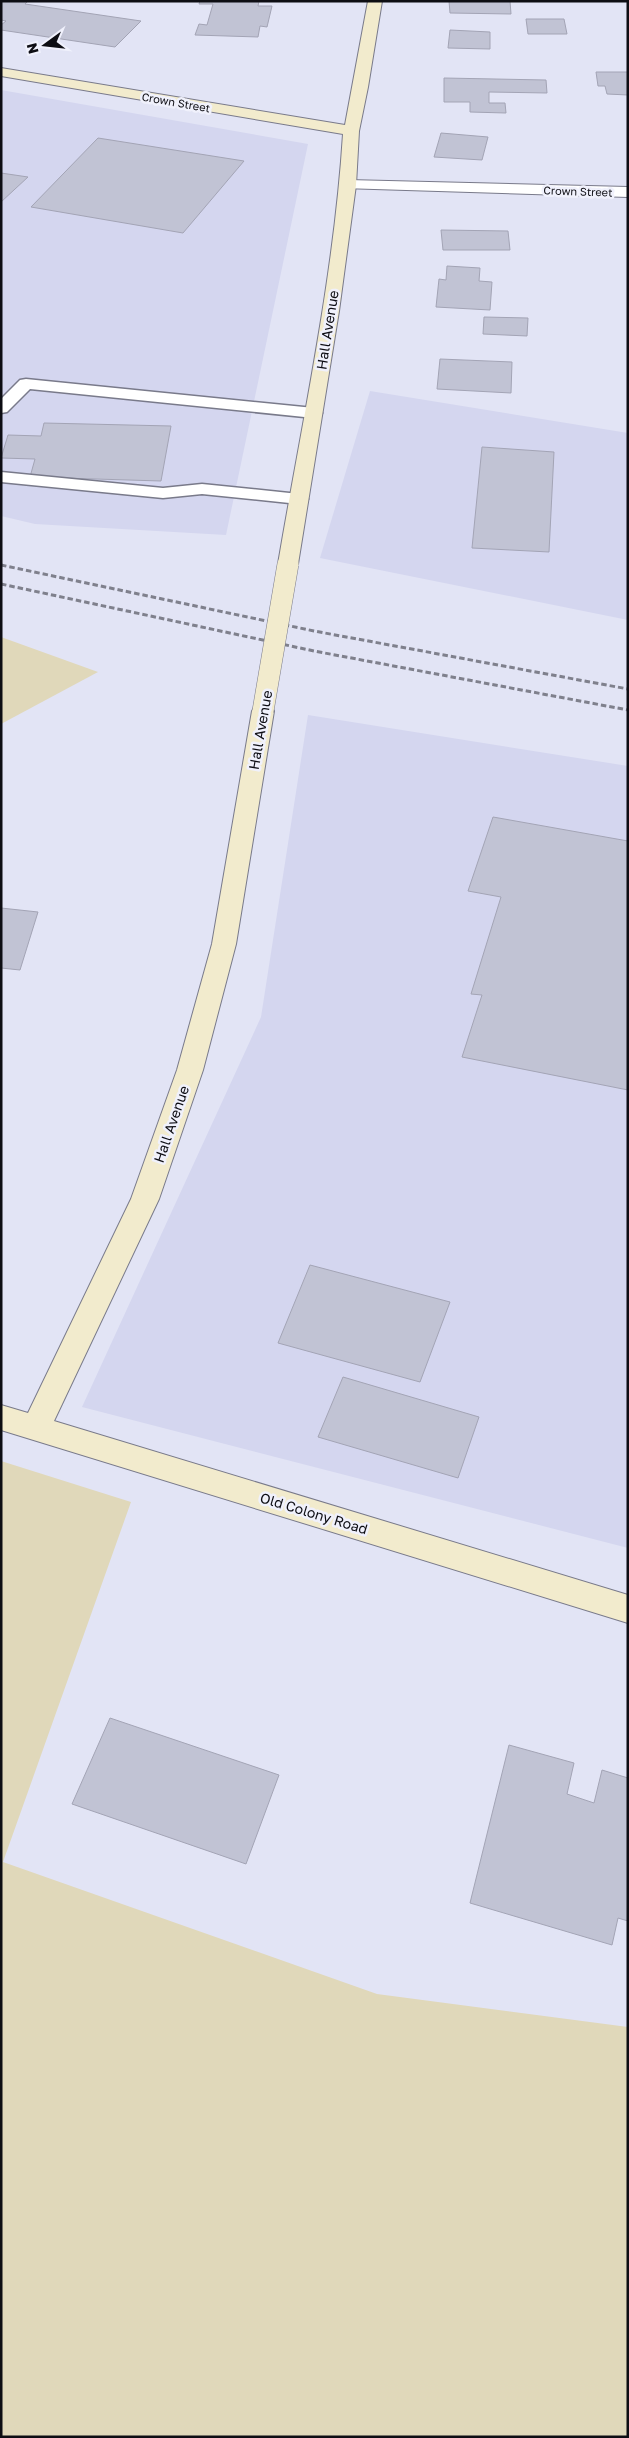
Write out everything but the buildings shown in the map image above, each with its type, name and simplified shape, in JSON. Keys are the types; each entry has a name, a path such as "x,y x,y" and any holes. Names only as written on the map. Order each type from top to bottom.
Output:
{"street":[{"name":"Hall Avenue","path":"36,1428 145,1199 190,1070 224,944 314,413 348,185 352,131 375,1"},
{"name":"Crown Street","path":"1,72 352,131"},
{"name":"Crown Street","path":"348,185 628,192"},
{"name":"Old Colony Road","path":"1,1417 628,1609"}],"lane":[{"path":"1,408 26,384 314,413"},
{"path":"1,478 163,493 202,490 299,499"}],"shaded area":[{"path":"1,90 308,144 226,535 35,524 1,516"},
{"path":"370,391 628,433 628,620 320,558"},
{"path":"1,637 98,672 1,724"},
{"path":"308,715 628,766 628,1548 82,1407 261,1017"},
{"path":"1,1461 131,1502 3,1862 377,1994 628,2027 628,2437 1,2437"}],"railway":[{"path":"1,565 314,631 628,689"},
{"path":"1,584 314,651 628,710"}]}
